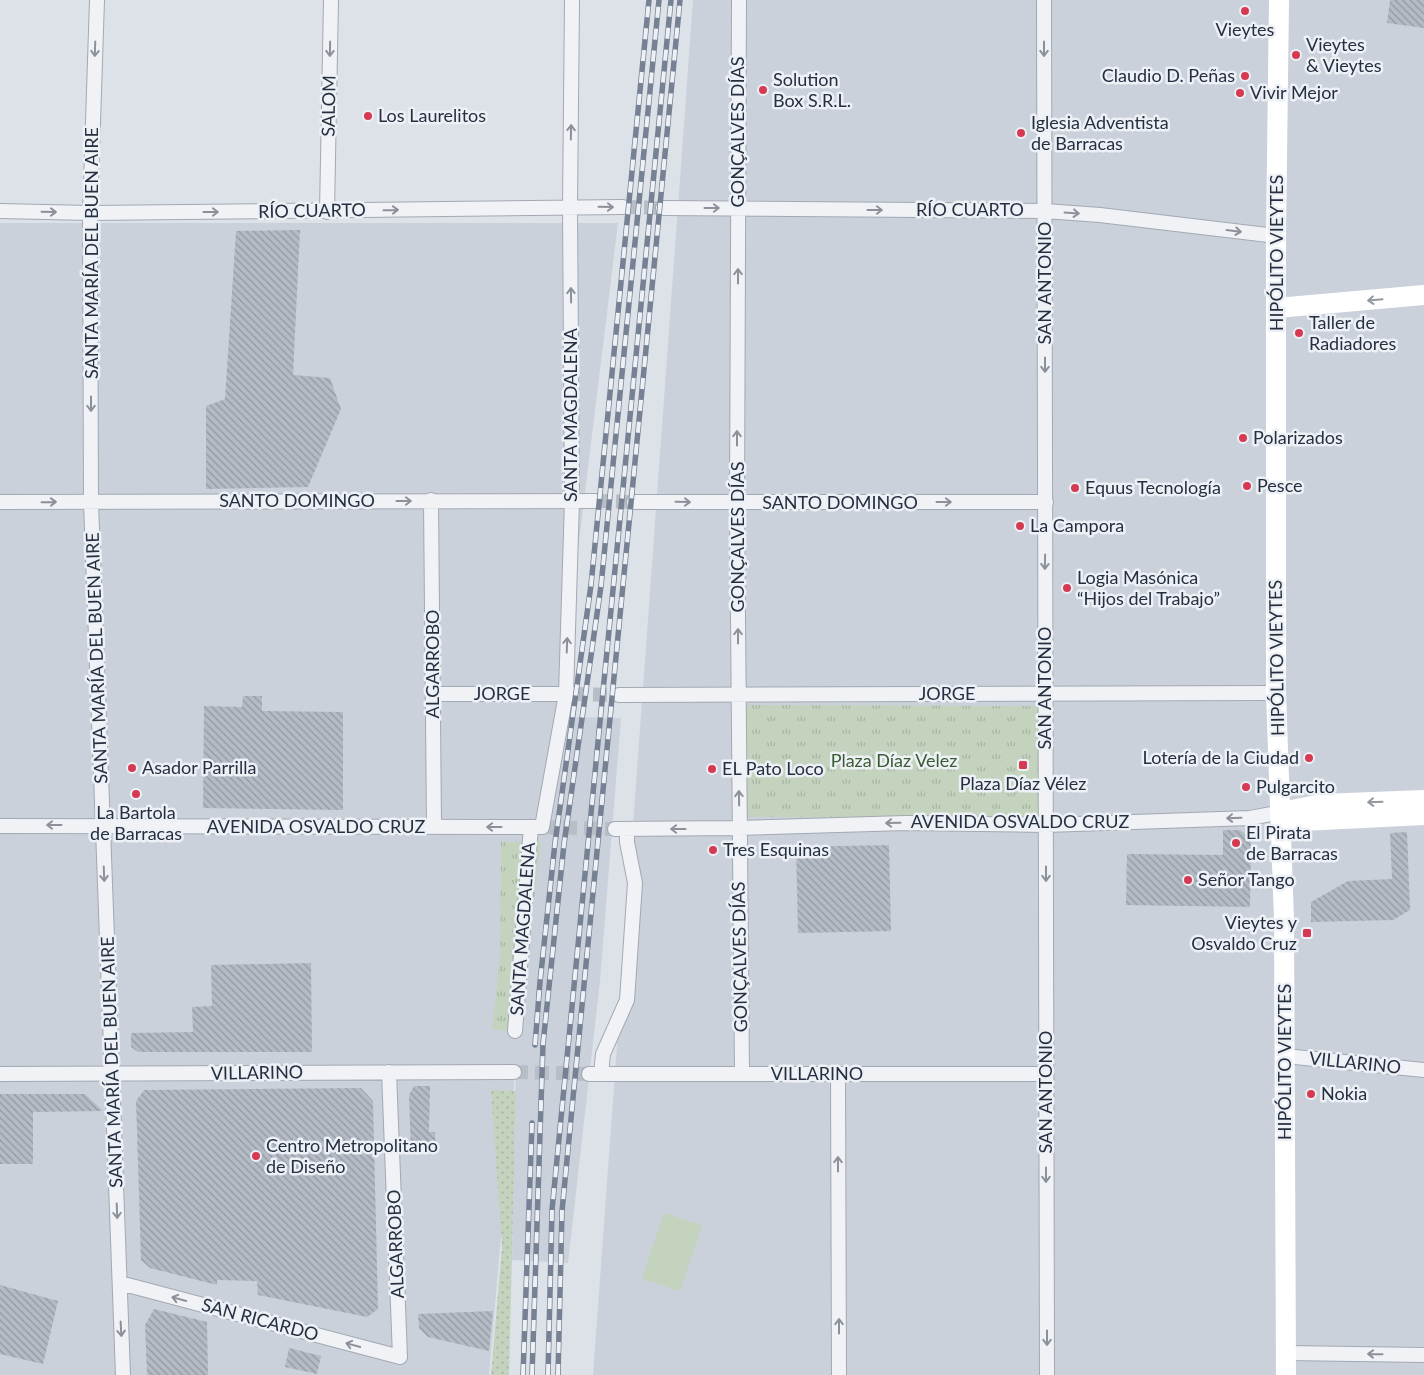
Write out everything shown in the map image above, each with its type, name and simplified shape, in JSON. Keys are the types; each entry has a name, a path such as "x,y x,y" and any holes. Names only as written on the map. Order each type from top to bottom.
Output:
{"main road":[{"name":"HIPÓLITO VIEYTES","path":"1279,0 1276,236 1276,693 1282,817 1286,1375"},
{"path":"1277,308 1424,296"},
{"name":"AVENIDA OSVALDO CRUZ","path":"1282,817 1321,804 1424,800"},
{"name":"AVENIDA OSVALDO CRUZ","path":"1282,817 1424,815"}],"street":[{"name":"SANTA MARÍA DEL BUEN AIRE","path":"97,0 90,213 91,502 124,1375"},
{"name":"SALOM","path":"327,212 331,0"},
{"name":"SANTA MAGDALENA","path":"515,1031 537,827 569,694 572,501 570,207 572,0"},
{"name":"GONÇALVES DÍAS","path":"738,0 737,503 742,1074"},
{"name":"SAN ANTONIO","path":"1044,0 1046,502 1044,694 1047,1375"},
{"name":"RÍO CUARTO","path":"0,211 90,213 327,212 623,207"},
{"name":"RÍO CUARTO","path":"663,208 1045,211 1100,215 1276,236"},
{"name":"ALGARROBO","path":"431,500 434,827"},
{"name":"SANTO DOMINGO","path":"0,502 595,501"},
{"name":"SANTO DOMINGO","path":"634,502 1046,502"},
{"name":"JORGE","path":"619,695 1276,693"},
{"name":"JORGE","path":"433,694 569,694"},
{"name":"AVENIDA OSVALDO CRUZ","path":"595,1074 627,1000 635,883 627,842 621,829 906,823 1046,825 1282,817"},
{"name":"AVENIDA OSVALDO CRUZ","path":"0,826 537,827"},
{"name":"VILLARINO","path":"1285,1056 1424,1070"},
{"name":"ALGARROBO","path":"388,1072 400,1357"},
{"name":"VILLARINO","path":"0,1074 514,1072"},
{"name":"VILLARINO","path":"595,1074 1045,1074"},
{"path":"838,1074 839,1375"},
{"name":"SAN RICARDO","path":"120,1283 400,1357"},
{"path":"1286,1353 1424,1355"}],"shaded area":[{"path":"693,0 1424,0 1424,1375 593,1375"},
{"path":"0,223 618,223 546,811 565,717 621,718 600,981 568,1263 512,1260 516,1061 489,1375 0,1375"}],"green space":[{"name":"Plaza Díaz Velez","path":"744,705 1043,706 1043,817 745,817"},
{"path":"501,842 541,842 518,1031 492,1030 500,957"},
{"path":"491,1090 516,1091 509,1375 491,1375 502,1247"},
{"path":"664,1213 702,1225 680,1291 642,1279"}],"building":[{"path":"1390,0 1424,0 1424,28 1387,23"},
{"path":"300,230 293,375 330,378 341,409 308,487 206,489 206,406 225,399 236,231"},
{"path":"243,696 262,696 262,711 343,712 343,810 203,808 204,706 242,707"},
{"name":"Señor Tango","path":"1223,830 1240,830 1251,838 1250,907 1126,905 1127,854 1223,855"},
{"path":"1407,832 1410,910 1393,920 1311,922 1311,902 1348,881 1392,879 1390,833"},
{"path":"889,845 891,931 798,933 796,847"},
{"path":"311,963 312,1052 138,1052 131,1047 131,1033 193,1032 192,1007 212,1006 211,965"},
{"path":"414,1086 430,1086 429,1132 435,1132 436,1151 411,1151 409,1095"},
{"name":"Centro Metropolitano de Diseño","path":"361,1088 373,1101 378,1309 367,1317 258,1295 257,1281 217,1280 217,1285 150,1268 141,1260 136,1101 144,1090"},
{"path":"0,1094 85,1094 103,1111 33,1112 33,1164 0,1164"},
{"path":"0,1285 58,1301 43,1364 0,1354"},
{"path":"154,1309 207,1322 208,1375 147,1375 145,1325"},
{"path":"493,1311 489,1351 428,1337 419,1328 418,1314"},
{"path":"289,1348 321,1356 317,1374 285,1367"}],"tunnel":[{"path":"623,207 663,208"},
{"path":"595,501 634,502"},
{"path":"572,694 619,695"},
{"path":"542,827 615,829"},
{"path":"514,1072 589,1074"}],"railway":[{"path":"535,1045 555,843 591,585 649,0"},
{"path":"532,1375 543,1044 564,844 601,586 659,0"},
{"path":"548,1375 552,1210 671,0"},
{"path":"558,1375 562,1211 680,0"},
{"path":"523,1375 532,1123"}],"place":[{"name":"Vieytes","path":"1245,11"},
{"name":"Vieytes & Vieytes","path":"1296,55"},
{"name":"Claudio D. Peñas","path":"1245,76"},
{"name":"Solution Box S.R.L.","path":"763,90"},
{"name":"Vivir Mejor","path":"1240,93"},
{"name":"Los Laurelitos","path":"368,116"},
{"name":"Iglesia Adventista de Barracas","path":"1021,133"},
{"name":"Taller de Radiadores","path":"1299,333"},
{"name":"Polarizados","path":"1243,438"},
{"name":"Pesce","path":"1247,486"},
{"name":"Equus Tecnología","path":"1075,488"},
{"name":"La Campora","path":"1020,526"},
{"name":"Logia Masónica “Hijos del Trabajo”","path":"1067,588"},
{"name":"Lotería de la Ciudad","path":"1309,758"},
{"name":"Plaza Díaz Vélez","path":"1023,765"},
{"name":"Asador Parrilla","path":"132,768"},
{"name":"EL Pato Loco","path":"712,769"},
{"name":"Pulgarcito","path":"1246,787"},
{"name":"La Bartola de Barracas","path":"136,794"},
{"name":"El Pirata de Barracas","path":"1236,843"},
{"name":"Tres Esquinas","path":"713,850"},
{"name":"Señor Tango","path":"1188,880"},
{"name":"Vieytes y Osvaldo Cruz","path":"1307,933"},
{"name":"Nokia","path":"1311,1094"},
{"name":"Centro Metropolitano de Diseño","path":"256,1156"}]}
